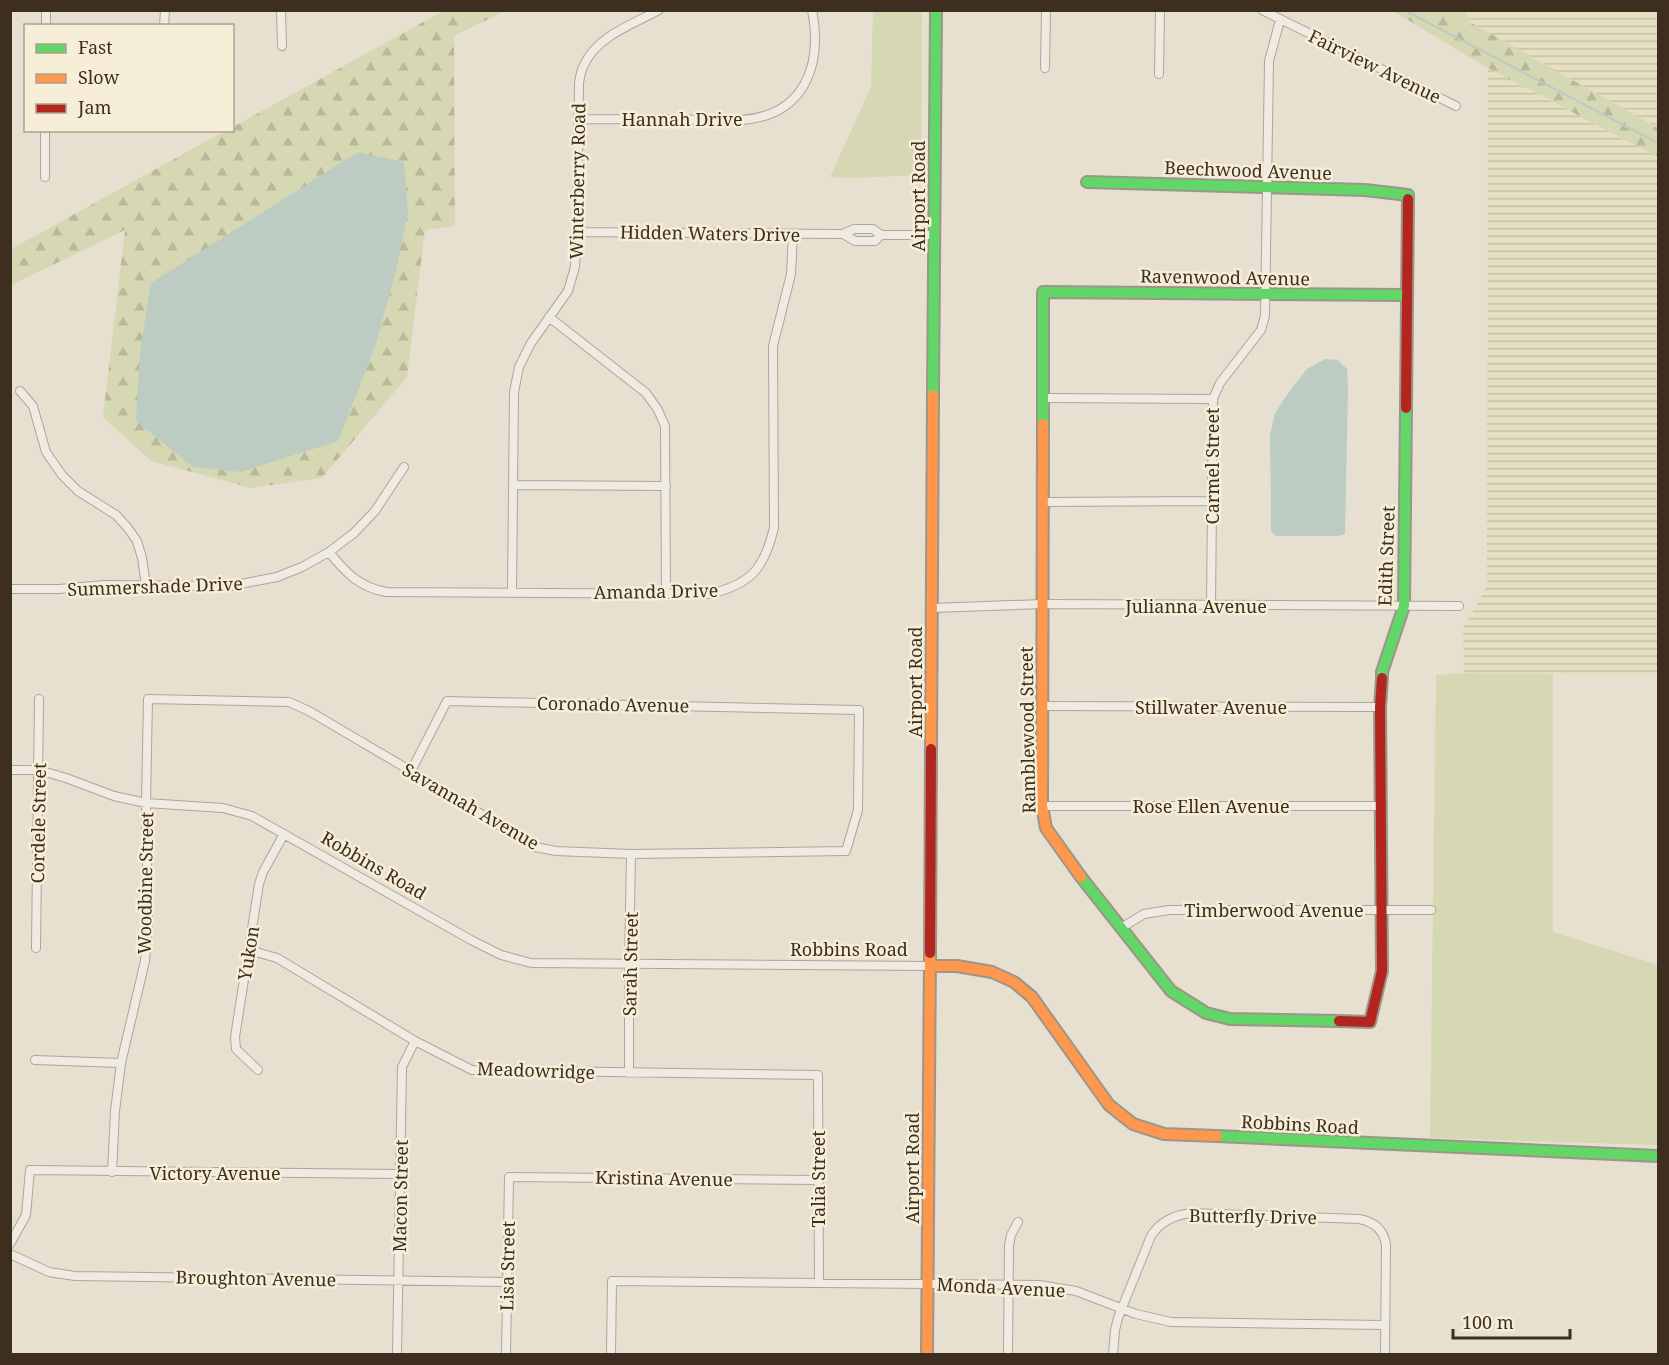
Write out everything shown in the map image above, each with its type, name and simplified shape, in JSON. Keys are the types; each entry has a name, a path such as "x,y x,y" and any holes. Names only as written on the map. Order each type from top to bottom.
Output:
{"street":[{"path":"281,10 282,46"},
{"name":"Winterberry Road","path":"512,592 514,392 519,367 531,343 568,291 575,267 578,232 579,83 584,65 594,50 606,39 659,10"},
{"name":"Hannah Drive","path":"578,119 741,120 755,119 773,113 800,91 812,68 815,38 812,10"},
{"name":"Airport Road","path":"927,1354 936,10"},
{"path":"1045,68 1046,10"},
{"path":"1159,74 1160,10"},
{"name":"Fairview Avenue","path":"1262,10 1456,106"},
{"name":"Carmel Street","path":"1211,606 1212,399 1220,383 1261,330 1265,316 1269,61 1280,20"},
{"path":"45,132 45,177"},
{"name":"Beechwood Avenue","path":"1087,182 1268,186 1365,190 1408,195"},
{"name":"Edith Street","path":"1370,1022 1382,971 1380,707 1382,672 1404,606 1408,195"},
{"name":"Hidden Waters Drive","path":"578,232 843,234 854,229 873,229 881,235 934,235"},
{"name":"Amanda Drive","path":"329,552 345,572 362,585 386,592 710,594 730,589 747,580 769,550 774,528 773,346 791,274 793,234"},
{"name":"Hidden Waters Drive","path":"843,234 855,241 875,241 881,235"},
{"name":"Ravenwood Avenue","path":"1043,292 1406,295"},
{"name":"Ramblewood Street","path":"1043,292 1042,806 1046,828 1067,859 1171,991 1185,1001 1206,1012 1230,1019 1370,1022"},
{"path":"549,317 646,393 658,410 665,426 666,593"},
{"path":"20,392 33,406 46,452 62,475 78,491 116,516 137,541 146,585"},
{"path":"1043,398 1212,399"},
{"name":"Summershade Drive","path":"10,589 59,589 104,585 230,585 277,577 302,567 329,552 354,533 375,511 404,467"},
{"path":"513,485 666,486"},
{"path":"1043,502 1212,501"},
{"name":"Julianna Avenue","path":"932,608 1042,604 1459,606"},
{"name":"Cordele Street","path":"36,948 39,699"},
{"name":"Savannah Avenue","path":"148,699 289,702 309,711 411,771 535,847 556,851 632,854 846,852"},
{"name":"Woodbine Street","path":"112,1172 115,1111 121,1063 145,961 148,921 146,802 148,699"},
{"name":"Coronado Avenue","path":"411,771 447,701 859,710 858,810 846,852"},
{"name":"Stillwater Avenue","path":"1042,706 1380,707"},
{"name":"Robbins Road","path":"10,770 39,770 114,796 146,802 223,808 252,816 471,940 501,954 531,963 957,966 992,972 1014,982 1032,997 1109,1105 1133,1124 1164,1134 1659,1156"},
{"name":"Rose Ellen Avenue","path":"1042,806 1380,806"},
{"name":"Yukon","path":"258,1070 236,1049 235,1037 259,884 284,834"},
{"name":"Sarah Street","path":"629,1073 632,854"},
{"name":"Timberwood Avenue","path":"1121,928 1144,914 1169,910 1431,910"},
{"name":"Meadowridge","path":"249,950 277,958 415,1041 472,1070 818,1075"},
{"name":"Macon Street","path":"397,1354 402,1068 415,1041"},
{"path":"35,1060 121,1063"},
{"name":"Talia Street","path":"818,1075 819,1283"},
{"name":"Victory Avenue","path":"10,1244 26,1215 30,1170 400,1174"},
{"name":"Kristina Avenue","path":"509,1177 818,1180"},
{"name":"Lisa Street","path":"506,1354 509,1177"},
{"name":"Butterfly Drive","path":"1113,1354 1115,1328 1121,1308 1151,1236 1164,1222 1179,1215 1191,1213 1359,1219 1370,1222 1379,1228 1386,1245 1385,1325"},
{"path":"1008,1354 1010,1239 1018,1222"},
{"name":"Broughton Avenue","path":"10,1254 49,1272 75,1276 507,1282"},
{"name":"Monda Avenue","path":"611,1354 612,1281 1039,1285 1071,1289 1149,1318 1177,1322 1385,1325"},
{"path":"1385,1325 1385,1354"}],"shaded area":[{"path":"1465,11 1658,11 1658,128 1470,22"},
{"path":"1488,68 1658,157 1658,676 1464,673 1463,629 1487,586"},
{"path":"358,152 404,162 408,212 396,271 375,347 338,441 241,472 193,467 136,421 140,351 151,283"},
{"path":"1325,359 1338,360 1347,369 1345,534 1276,536 1271,531 1270,435 1275,413 1307,369"}],"green space":[{"path":"443,11 505,11 454,36 455,226 425,230 407,377 322,478 251,488 151,461 103,417 125,230 11,285 11,249 223,132 234,132 234,126"},
{"path":"873,11 922,11 921,175 830,177 871,87"},
{"path":"1393,11 1465,11 1470,22 1658,128 1658,157 1488,68"},
{"path":"1553,674 1553,932 1658,965 1658,1145 1430,1138 1436,675"}],"waterway":[{"path":"1404,10 1658,143"}],"traffic: fast":[{"path":"933,395 936,10"},
{"path":"1087,182 1365,190 1408,195 1408,199"},
{"path":"1043,424 1043,292 1406,295"},
{"path":"1382,678 1404,606 1406,408"},
{"path":"1081,877 1171,991 1206,1013 1230,1019 1339,1021"},
{"path":"1217,1136 1658,1156"}],"traffic: slow":[{"path":"931,749 933,395"},
{"path":"1043,424 1042,806 1046,828 1081,877"},
{"path":"927,1354 930,953"},
{"path":"930,966 957,966 992,972 1014,982 1032,997 1109,1105 1133,1124 1164,1134 1217,1136"}],"traffic: jam":[{"path":"1406,408 1408,199"},
{"path":"1339,1021 1370,1022 1382,971 1380,707 1382,678"},
{"path":"930,953 931,749"}]}
